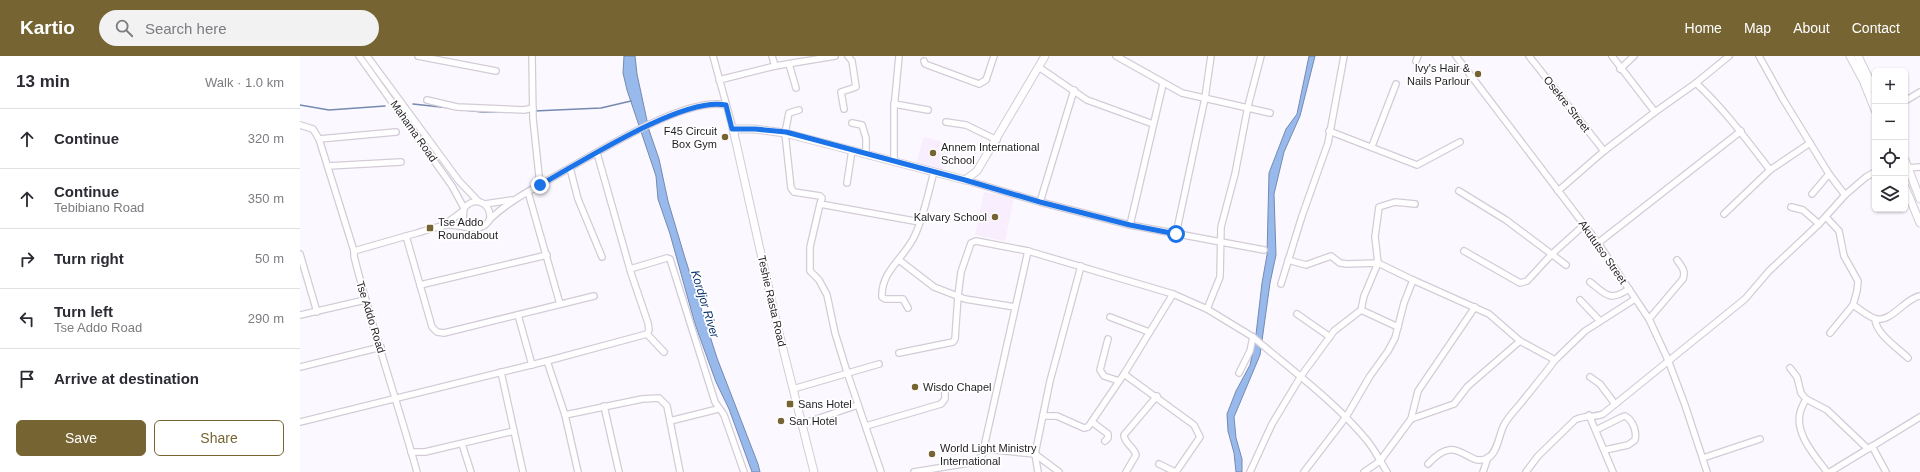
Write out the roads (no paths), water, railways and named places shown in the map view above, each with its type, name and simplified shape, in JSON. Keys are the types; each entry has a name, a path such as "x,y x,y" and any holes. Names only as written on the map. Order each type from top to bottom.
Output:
{"main road":[{"path":"732,129 755,129 786,132 965,180 977,171 997,140 1046,56"},
{"path":"1850,56 1863,80 1873,104"},
{"path":"1858,56 1872,85"},
{"name":"Teshie Rasta Road","path":"732,129 814,472"},
{"path":"1908,168 1920,199"},
{"path":"1908,194 1920,223"}],"street":[{"name":"Mahama Road","path":"358,56 452,186 464,210"},
{"name":"Mahama Road","path":"367,56 459,181 478,201"},
{"path":"418,56 496,71"},
{"path":"532,56 533,119 540,185"},
{"path":"713,56 732,129"},
{"path":"772,56 775,66"},
{"path":"720,80 775,66 835,56"},
{"path":"844,109 840,92 856,87 852,61 848,56"},
{"path":"894,161 894,104 899,56"},
{"path":"924,61 925,64 979,84 986,80 994,56"},
{"path":"1117,56 1163,84 1182,93 1248,106 1270,113"},
{"path":"1176,234 1205,98 1211,56"},
{"path":"1207,309 1220,277 1221,227 1235,174 1248,106 1261,56"},
{"path":"1281,284 1310,193 1322,163 1344,56"},
{"name":"Akututso Street","path":"1456,56 1598,243 1649,319 1668,360 1707,472"},
{"name":"Osekre Street","path":"1529,56 1604,152"},
{"path":"1612,56 1620,69 1655,112"},
{"path":"1620,69 1634,56"},
{"path":"1558,191 1604,152 1655,112 1696,84 1729,56"},
{"path":"1759,56 1829,174 1845,195"},
{"path":"789,64 796,88"},
{"path":"1040,68 1087,100 1153,124"},
{"path":"1130,225 1163,84"},
{"path":"1372,146 1396,84"},
{"path":"1696,84 1719,105 1741,131 1770,170"},
{"path":"1040,202 1074,90"},
{"path":"1908,99 1920,92"},
{"path":"427,100 457,107 524,110 533,109"},
{"path":"354,252 444,225 469,227 474,229 484,227 490,219 516,199 633,132 665,118 707,104 726,105"},
{"path":"894,104 928,110"},
{"path":"799,110 789,113 786,132 792,191 820,196 822,198 810,247 810,271 819,280 827,295 835,333 881,472"},
{"path":"946,122 966,125 997,140"},
{"path":"852,123 862,125 865,130 866,154"},
{"path":"300,125 313,129 319,139 396,132"},
{"path":"1329,131 1372,146 1417,165 1460,142"},
{"path":"1598,243 1741,131"},
{"name":"Tse Addo Road","path":"319,139 354,252 365,300 381,347 416,472"},
{"path":"1724,214 1770,170 1810,143"},
{"path":"847,184 852,150"},
{"path":"597,153 630,268 648,323 649,330 647,334"},
{"path":"328,166 401,162"},
{"path":"1908,168 1920,167"},
{"path":"570,168 578,198 602,257"},
{"path":"908,308 903,299 885,299 882,297 883,281 910,246 920,222 934,172"},
{"path":"1812,194 1816,186 1829,174"},
{"path":"1526,472 1538,456 1575,420 1590,415 1599,416 1668,360 1691,345 1745,299 1769,271 1826,217 1845,195 1872,174"},
{"path":"965,180 1040,202 1130,225 1264,250"},
{"path":"1459,190 1506,220 1566,265"},
{"path":"528,192 560,304"},
{"path":"485,204 516,199"},
{"path":"444,225 464,210 468,204 478,201 485,204 489,209 490,219"},
{"path":"1250,472 1272,424 1301,376 1341,324 1356,316 1361,310 1364,296 1378,263 1375,237 1378,207 1395,202 1416,204"},
{"path":"820,204 920,222"},
{"path":"1791,207 1803,210 1819,224"},
{"path":"464,210 463,220 469,227"},
{"path":"1826,217 1839,231 1844,256 1856,276 1857,291 1853,305 1830,333"},
{"path":"1464,251 1520,283 1527,281 1552,254 1584,225"},
{"path":"406,236 432,327 437,332 444,333 594,296"},
{"path":"898,353 953,342 955,339 961,272 971,243 984,242 1028,250 1173,294 1207,309 1254,338 1301,376 1346,417 1369,443 1387,472"},
{"path":"914,472 975,462 982,456 1028,250"},
{"path":"300,254 301,263 317,312"},
{"path":"420,285 547,255"},
{"path":"1288,260 1306,265 1331,256 1340,263 1378,263 1489,314 1520,341 1555,360"},
{"path":"630,268 667,258 670,259 684,308 718,409 724,415 744,472"},
{"path":"899,260 934,287 958,296 1015,307"},
{"path":"1649,319 1683,279 1685,274 1684,269 1677,260"},
{"path":"1038,472 1035,454 1050,381 1081,266"},
{"path":"1304,472 1346,417 1370,376 1388,351 1398,327 1404,303 1413,280"},
{"path":"1590,282 1609,296 1618,296 1629,289"},
{"path":"1043,416 1057,416 1084,428 1088,427 1124,374 1173,294"},
{"path":"1853,305 1875,319 1882,319 1892,314 1915,297 1920,296"},
{"path":"1483,472 1488,457 1492,453 1505,423 1555,360 1570,344 1600,321 1635,299"},
{"path":"300,315 365,300"},
{"path":"1580,300 1600,321"},
{"path":"1364,472 1380,462 1411,419 1418,391 1475,307"},
{"path":"1361,310 1398,327"},
{"path":"1297,314 1330,337"},
{"path":"518,315 532,365"},
{"path":"1110,317 1149,332"},
{"path":"1875,319 1876,326 1908,358"},
{"path":"647,334 664,352"},
{"path":"300,422 532,365 647,334"},
{"path":"1239,373 1250,351 1254,338"},
{"path":"1108,339 1100,370 1104,376 1119,381"},
{"path":"1411,419 1454,404 1468,386 1520,341"},
{"path":"300,367 381,347"},
{"path":"547,361 565,415 578,472"},
{"path":"793,389 847,372 879,364"},
{"path":"1790,368 1797,377 1801,393 1806,399 1827,410 1870,448 1886,472"},
{"path":"501,372 523,472"},
{"path":"1124,374 1157,396 1194,425 1200,435 1199,439 1176,472 1159,464"},
{"path":"1590,377 1600,384 1615,404"},
{"path":"866,426 941,404 945,399 945,389"},
{"path":"1126,472 1136,455 1133,448 1124,439 1124,435 1157,396"},
{"path":"565,415 642,399 659,398 667,406 680,472"},
{"path":"1806,399 1800,412 1799,423 1808,445 1827,472"},
{"path":"802,424 858,405"},
{"path":"604,406 619,472"},
{"path":"670,421 718,409"},
{"path":"1590,415 1613,472"},
{"path":"1596,430 1622,417 1626,416 1630,419 1636,433 1635,440 1628,445 1605,450"},
{"path":"1830,472 1920,417"},
{"path":"1092,422 1108,434 1108,438 1105,441"},
{"path":"411,452 425,452 514,432"},
{"path":"1703,458 1760,439"},
{"path":"462,444 471,472"},
{"path":"984,449 1035,454 1059,472"},
{"path":"1428,464 1443,451 1449,449 1477,459 1488,457"}],"water":[{"path":"624,56 635,56 637,74 649,130 659,159 668,201 685,258 717,358 760,472 752,472 729,409 716,382 695,324 670,234 658,199 656,176 627,90 623,73"},
{"path":"1309,56 1315,56 1300,116 1284,152 1274,194 1276,255 1270,283 1260,355 1234,417 1236,438 1242,459 1242,472 1236,472 1234,453 1228,431 1227,414 1236,391 1250,365 1255,343 1267,255 1269,173 1286,129 1297,114"}],"waterway":[{"path":"534,111 601,108 631,101"},
{"path":"413,104 450,108"},
{"path":"300,105 329,110 385,106"},
{"path":"464,110 504,112"}],"place":[{"name":"Ivy's Hair & Nails Parlour","path":"1478,74"},
{"name":"F45 Circuit Box Gym","path":"725,137"},
{"name":"Annem International School","path":"933,153"},
{"name":"Kalvary School","path":"995,217"},
{"name":"Tse Addo Roundabout","path":"430,228"},
{"name":"Wisdo Chapel","path":"915,387"},
{"name":"Sans Hotel","path":"790,404"},
{"name":"San Hotel","path":"781,421"},
{"name":"World Light Ministry International","path":"932,454"}],"water label":[{"name":"Kordjor River","path":"705,304"}]}
